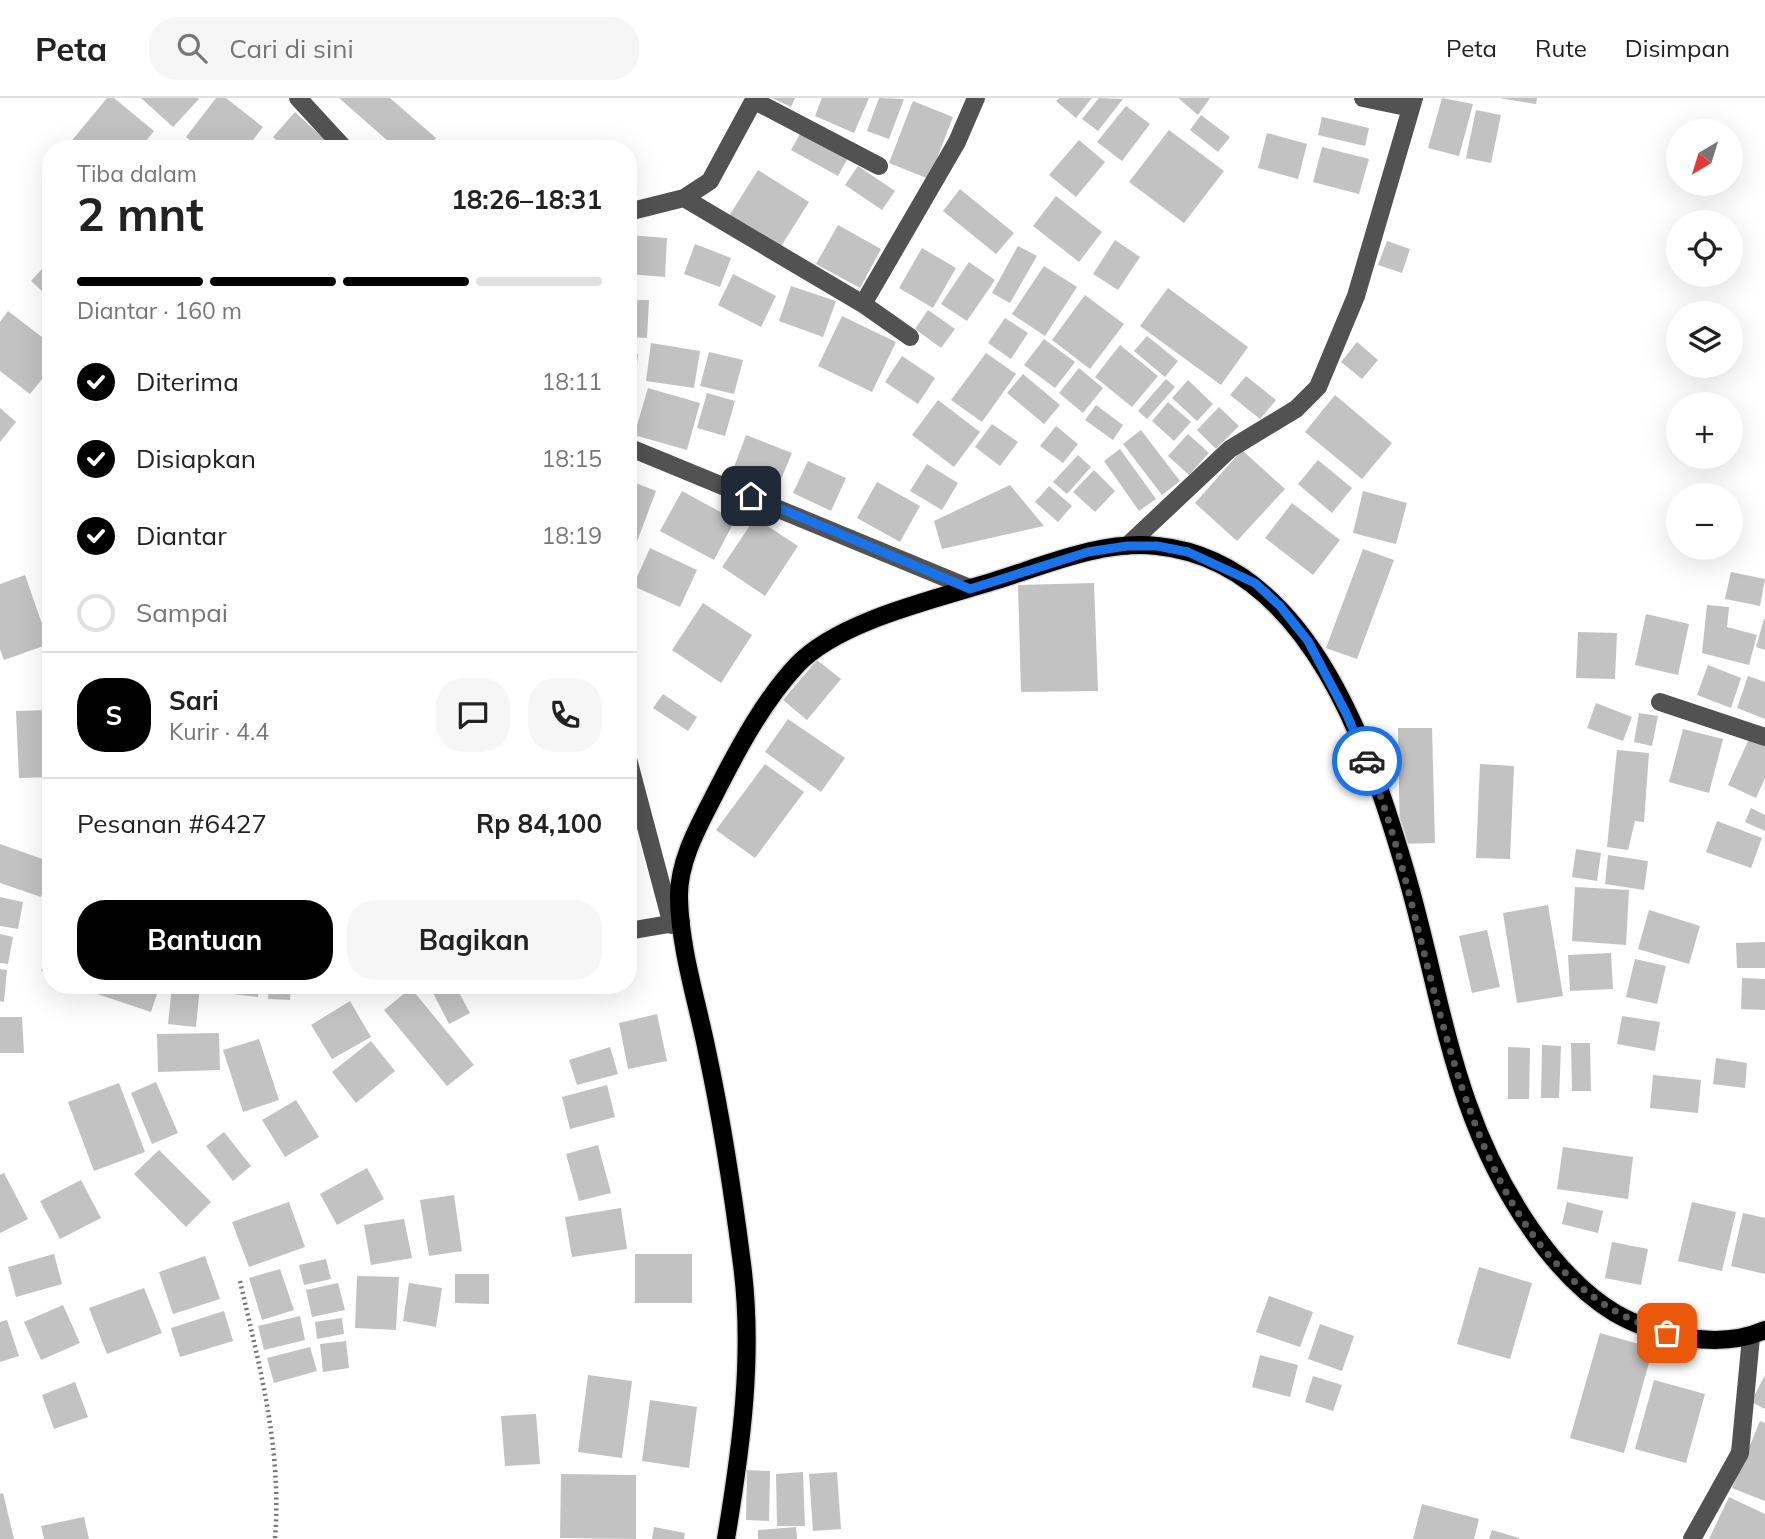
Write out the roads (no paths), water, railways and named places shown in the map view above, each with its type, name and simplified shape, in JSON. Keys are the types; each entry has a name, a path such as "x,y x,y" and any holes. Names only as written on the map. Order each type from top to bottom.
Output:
{"main road":[{"path":"726,1539 744,1423 743,1268 720,1113 676,924 680,875 706,813 737,752 797,665 834,637 864,624 1088,552 1127,546 1157,546 1188,552 1255,583 1280,606 1308,641 1346,713 1373,774 1408,880 1467,1109 1501,1185 1548,1253 1573,1281 1601,1305 1634,1324 1698,1338 1758,1334"}],"street":[{"path":"298,98 337,140"},
{"path":"863,304 957,142 976,98"},
{"path":"1127,546 1230,449 1296,409 1318,387 1356,296 1413,103 1363,98"},
{"path":"637,210 684,198 710,181 755,100 880,166"},
{"path":"684,198 863,304 910,337"},
{"path":"637,451 970,589"},
{"path":"1660,702 1765,737"},
{"path":"637,790 676,924 637,930"},
{"path":"1692,1539 1740,1453 1758,1334"}]}
